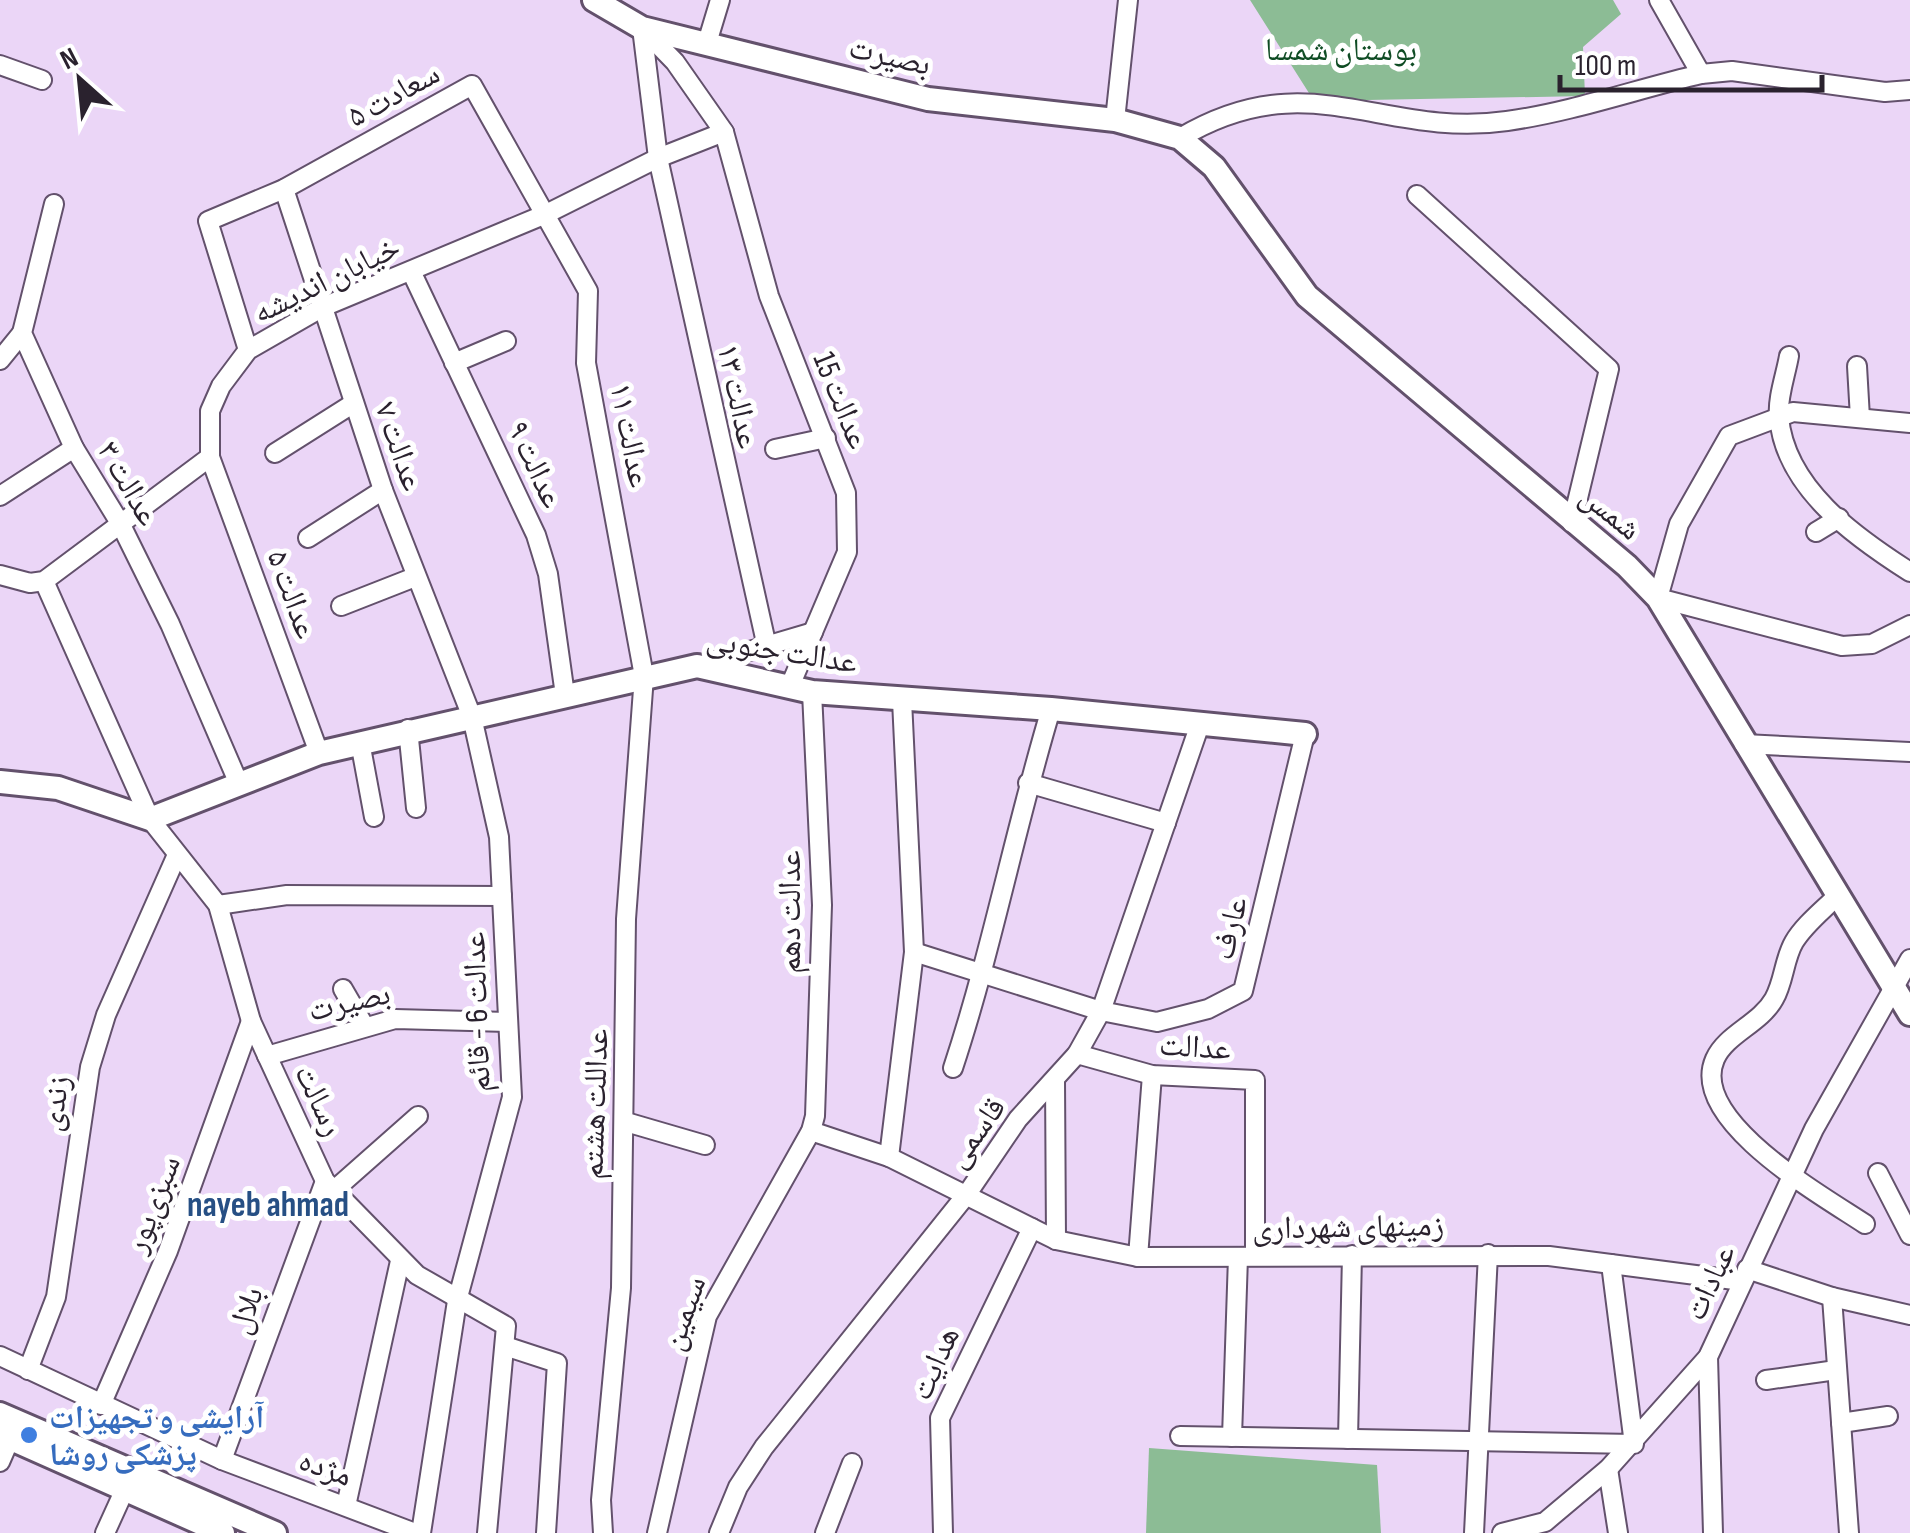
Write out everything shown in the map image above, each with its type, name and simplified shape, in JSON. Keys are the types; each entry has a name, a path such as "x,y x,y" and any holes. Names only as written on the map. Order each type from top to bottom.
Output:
{"street":[{"name":"بصیرت","path":"594,0 642,28 928,99 1115,120 1180,138"},
{"path":"707,43 720,0"},
{"path":"1115,120 1128,0"},
{"path":"1659,0 1701,74"},
{"name":"عدالت 15","path":"642,28 687,78 724,132 770,296 804,393 826,438 846,494 850,524 838,581 813,632 801,689"},
{"name":"عدالت ۱۳","path":"642,28 658,158 767,647"},
{"path":"0,65 42,80"},
{"path":"1180,138 1224,113 1267,103 1308,102 1466,122 1507,121 1701,74 1732,71 1885,92 1910,90"},
{"name":"سعادت ۵","path":"248,350 208,221 284,189 472,85 546,214"},
{"name":"خیابان اندیشه","path":"210,456 210,411 221,386 248,350 323,307 546,214 658,158 724,132"},
{"name":"شمس","path":"1180,138 1214,167 1306,296 1627,566 1658,598 1910,1014"},
{"name":"عدالت ۷","path":"284,189 383,490 472,718"},
{"path":"1417,195 1609,369 1572,523"},
{"path":"0,360 22,333 54,204"},
{"name":"عدالت ۱۱","path":"546,214 588,292 586,363 644,676"},
{"name":"عدالت ۹","path":"411,271 536,536 548,574 565,695"},
{"name":"عدالت ۳","path":"22,333 74,448 120,523 170,624 239,784"},
{"path":"454,362 506,341"},
{"path":"1789,356 1778,416 1790,456 1808,489 1866,544 1910,572"},
{"path":"1858,366 1860,418"},
{"path":"275,453 354,404"},
{"path":"1910,423 1792,412 1729,436 1679,524 1658,598 1842,646 1872,644 1910,624"},
{"path":"775,449 826,438"},
{"path":"0,496 74,448"},
{"path":"0,576 30,584 44,581 210,456"},
{"name":"عدالت ۵","path":"210,456 320,753"},
{"path":"308,538 383,490"},
{"path":"1816,532 1839,518"},
{"path":"342,606 415,577"},
{"name":"رسالت","path":"44,581 150,819 176,857 218,905 252,1021 328,1186 400,1261 456,1300 506,1326 505,1346"},
{"path":"697,666 813,632"},
{"name":"عدالت جنوبی","path":"150,819 320,753 697,666 801,689 902,700 1050,708 1306,734"},
{"name":"عداللت هشتم","path":"603,1533 601,1500 621,1288 626,918 644,676"},
{"name":"عدالت دهم","path":"801,689 822,905 818,1096 811,1131"},
{"name":"قاسمی","path":"889,1157 914,952 902,700"},
{"path":"953,1068 984,973 1050,708"},
{"name":"عدالت 6 - قائم","path":"418,1533 456,1300 512,1097 499,837 472,718"},
{"name":"قاسمی","path":"719,1533 738,1486 764,1447 967,1194 1018,1119 1077,1054 1101,1011 1200,724"},
{"path":"408,730 416,808"},
{"name":"عارف","path":"1101,1011 1157,1022 1208,1009 1242,992 1306,734"},
{"path":"360,742 374,817"},
{"path":"1744,744 1910,752"},
{"path":"0,782 58,788 150,819"},
{"path":"1028,784 1166,823"},
{"name":"زندی","path":"28,1370 56,1296 90,1067 106,1016 176,857"},
{"path":"218,905 287,896 502,896"},
{"path":"1836,897 1792,944 1773,1001 1717,1054 1711,1070 1714,1092 1728,1119 1793,1176 1864,1224"},
{"path":"914,952 1101,1011"},
{"name":"عبادات","path":"1502,1533 1546,1528 1634,1444 1708,1357 1793,1176 1910,959"},
{"path":"343,989 365,1028"},
{"name":"بصیرت","path":"267,1056 395,1019 508,1022"},
{"name":"سبزی‌پور","path":"101,1405 168,1251 252,1021"},
{"name":"عدالت","path":"1077,1054 1152,1075 1255,1080 1246,1256"},
{"path":"1138,1257 1152,1075"},
{"path":"1055,1080 1056,1240"},
{"path":"328,1186 418,1116"},
{"path":"626,1122 705,1146"},
{"name":"زمینهای شهرداری","path":"811,1131 889,1157 1056,1240 1138,1257 1488,1254 1745,1275 1910,1316"},
{"name":"سیمین","path":"657,1533 708,1316 811,1131"},
{"path":"1878,1173 1910,1235"},
{"name":"بلال","path":"222,1460 328,1186"},
{"name":"هدایت","path":"943,1533 940,1418 1032,1228"},
{"path":"1474,1533 1482,1442 1488,1254"},
{"path":"1348,1439 1352,1255"},
{"path":"1232,1437 1246,1256"},
{"path":"346,1506 400,1261"},
{"path":"1180,1436 1634,1444 1611,1264"},
{"path":"1832,1297 1849,1533"},
{"path":"487,1533 505,1346 557,1363 546,1533"},
{"name":"مژده","path":"0,1356 222,1460 418,1533"},
{"path":"1708,1357 1713,1533"},
{"path":"1766,1380 1836,1370"},
{"path":"0,1414 276,1533"},
{"path":"1841,1424 1888,1416"},
{"path":"0,1462 5,1436 223,1533"},
{"path":"825,1533 852,1463"},
{"path":"1608,1470 1618,1533"},
{"path":"105,1533 125,1489"}],"green space":[{"name":"بوستان شمسا","path":"1250,0 1613,0 1621,14 1583,47 1585,96 1314,101"},
{"path":"1149,1448 1377,1465 1381,1533 1146,1533"}],"place":[{"name":"آرایشی و تجهیزات پزشکی روشا","path":"29,1435"}],"district":[{"name":"nayeb ahmad","path":"268,1204"}]}
